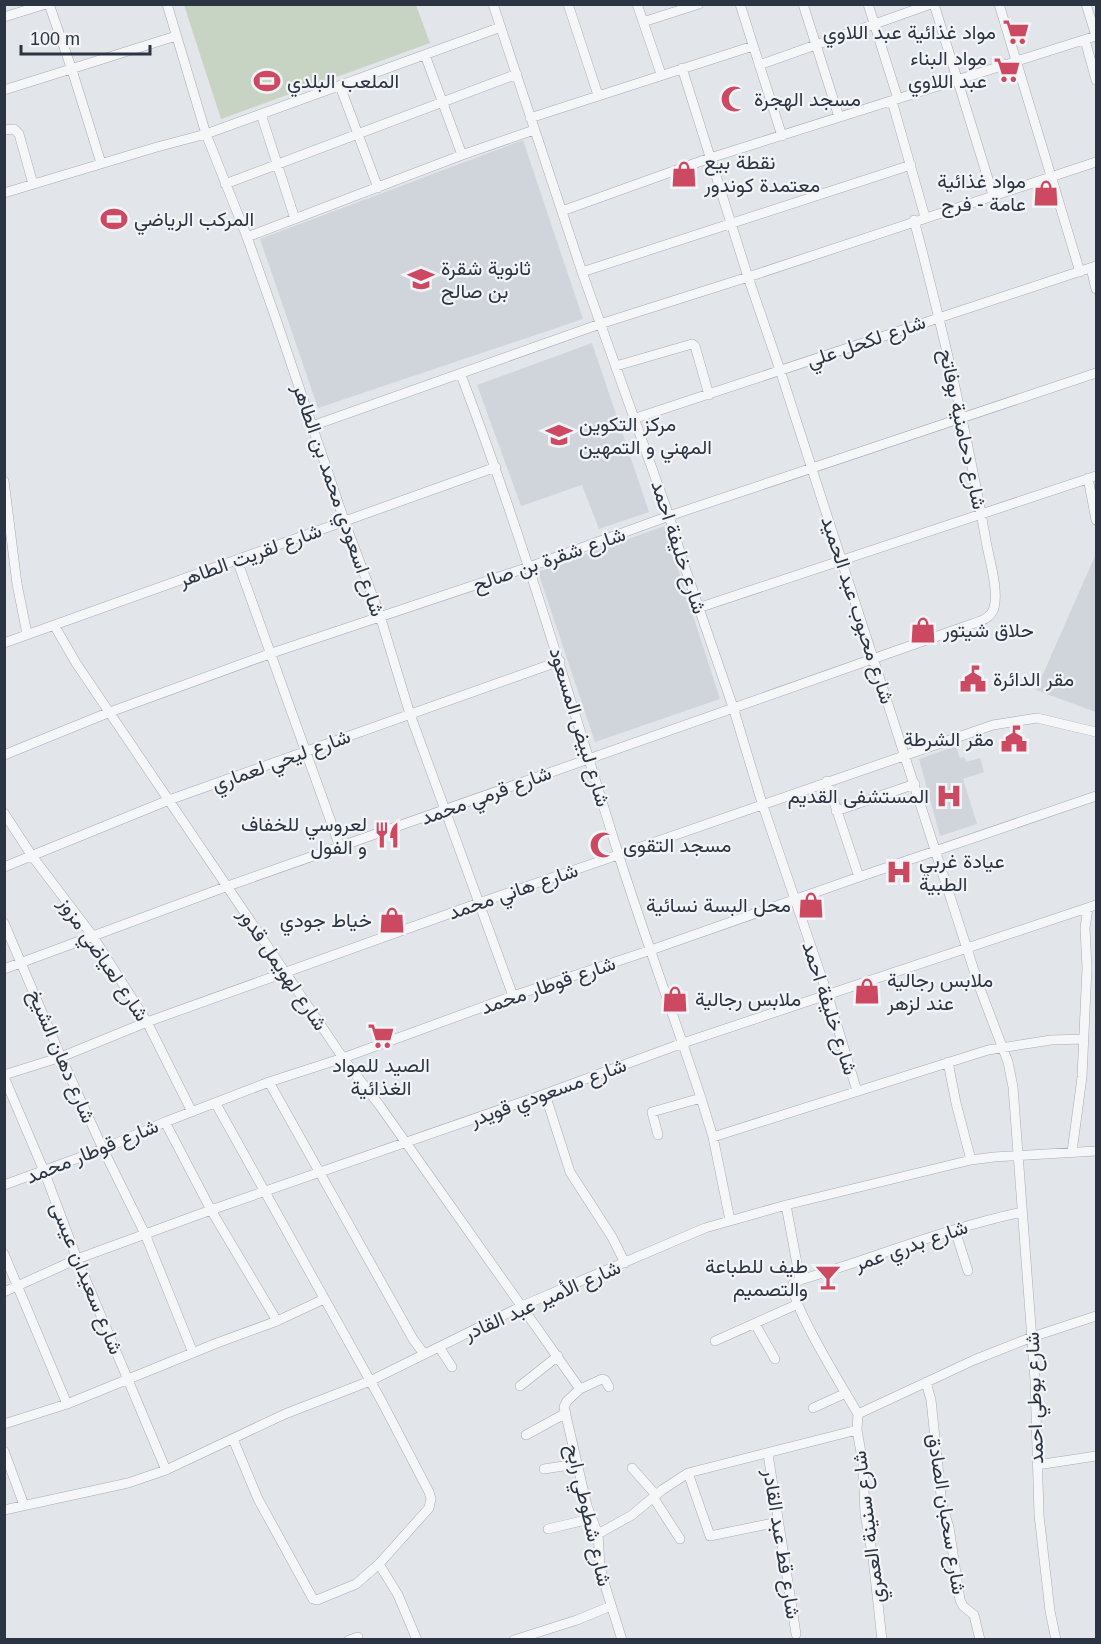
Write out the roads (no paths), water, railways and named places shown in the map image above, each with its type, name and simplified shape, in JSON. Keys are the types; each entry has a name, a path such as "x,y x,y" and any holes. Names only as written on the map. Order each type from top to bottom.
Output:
{"street":[{"path":"4,17 47,4 72,70 101,163"},
{"name":"شارع اسعودي محمد بن الطاهر","path":"167,4 206,134 247,237 344,520 380,616 410,714 513,996"},
{"name":"شارع خليفة احمد","path":"493,4 582,272 636,418 733,707 762,803 828,996 857,1091"},
{"path":"568,4 598,95"},
{"path":"637,4 662,74"},
{"path":"643,22 699,4"},
{"path":"740,4 782,136"},
{"path":"803,4 839,117"},
{"path":"868,4 925,217"},
{"path":"759,65 932,4 958,79 993,195"},
{"path":"999,4 1080,272"},
{"path":"562,211 711,158 1096,36 1086,4"},
{"path":"4,193 206,134 501,27"},
{"path":"4,90 176,36"},
{"path":"1084,40 1096,81"},
{"path":"530,118 753,46"},
{"path":"425,55 462,155"},
{"name":"شارع محبوب عبد الحميد","path":"682,68 979,986 1011,1073 1018,1156"},
{"path":"225,184 517,74"},
{"path":"340,86 378,188"},
{"path":"261,114 295,219"},
{"path":"4,130 14,129 19,134 33,184"},
{"path":"247,237 534,130"},
{"path":"312,426 600,324 1096,162"},
{"path":"582,272 910,165"},
{"name":"شارع دحامنية بوفاتح","path":"914,220 940,316 962,417 994,589 995,604 990,615 969,625"},
{"path":"1094,267 1096,289"},
{"name":"شارع لكحل علي","path":"636,418 1094,267"},
{"path":"616,366 692,344 695,346 709,394"},
{"name":"شارع شقرة بن صالح","path":"4,754 110,712 272,653 529,567 669,516 1096,373"},
{"name":"شارع لبيض المسعود","path":"461,375 496,467 560,661 619,854 701,1098 713,1137 730,1220"},
{"name":"شارع لقريت الطاهر","path":"4,644 496,467"},
{"path":"698,608 1092,477 1096,520"},
{"path":"4,481 17,584 27,634"},
{"path":"237,560 340,847"},
{"name":"شارع لهويمل قدور","path":"54,625 76,663 343,1058 522,1306"},
{"name":"شارع قرمي محمد","path":"4,969 228,886 969,625"},
{"name":"شارع ليحي لعماري","path":"4,867 169,800 560,661"},
{"name":"شارع هاني محمد","path":"4,1076 61,1057 147,1022 479,903 762,803 993,725 1037,718 1096,732"},
{"path":"827,781 859,877"},
{"path":"836,811 915,784"},
{"name":"شارع قوطار محمد","path":"4,1185 103,1149 165,1122 269,1082 1096,796"},
{"name":"شارع لعياضي مزوز","path":"4,813 32,856 92,935 147,1022 192,1112"},
{"path":"1072,1152 1082,1077 1087,968 1085,928 1092,906"},
{"name":"شارع مسعودي قويدر","path":"4,1292 78,1258 212,1210 545,1094 683,1043 1092,906"},
{"name":"شارع دهان الشيخ","path":"4,923 61,1057 145,1234 193,1353"},
{"path":"1084,1003 1096,1004"},
{"path":"713,1137 1002,1047 1050,1040 1084,1039"},
{"path":"948,1062 971,1160"},
{"name":"شارع سعيدان عيسى","path":"4,1076 166,1470"},
{"path":"269,1082 413,1340 424,1354"},
{"path":"545,1094 570,1172 612,1237 625,1263"},
{"path":"658,1134 652,1112 701,1098"},
{"path":"216,1104 370,1381 431,1499 429,1508 379,1564 356,1584 317,1600 313,1599 258,1499 233,1439"},
{"path":"165,1122 212,1210 277,1321"},
{"name":"شارع الأمير عبد القادر","path":"4,1510 128,1483 166,1470 285,1414 370,1381 522,1306 730,1220 971,1160 1096,1151"},
{"name":"شارع بوطي احمد","path":"1018,1156 1036,1402 1039,1515 1050,1611 1056,1640"},
{"path":"786,1205 800,1280 792,1287 798,1304 858,1414 1032,1337 1096,1316"},
{"name":"شارع بدري عمر","path":"800,1280 856,1264 955,1230 1022,1212"},
{"path":"955,1230 968,1271"},
{"path":"4,1254 66,1404"},
{"path":"4,1424 66,1404 277,1321 324,1299"},
{"path":"714,1341 798,1304"},
{"path":"522,1306 580,1389"},
{"path":"755,1324 775,1359"},
{"path":"439,1347 452,1367"},
{"path":"520,1386 558,1356"},
{"path":"526,1434 566,1413 564,1404 580,1389 602,1379 609,1387"},
{"name":"شارع سحبان الصادق","path":"926,1382 942,1505 950,1527 960,1600 963,1606 974,1615 980,1640"},
{"path":"813,1408 846,1393"},
{"name":"شارع شطوطي رابح","path":"566,1413 590,1519 598,1534 600,1566 622,1640"},
{"name":"شارع سنينة العمري","path":"858,1414 857,1430 863,1464 866,1514 882,1640"},
{"path":"598,1534 632,1515 654,1496 688,1473 857,1430"},
{"path":"4,1451 24,1505"},
{"name":"شارع قط عبد القادر","path":"768,1454 796,1634"},
{"path":"1037,1465 1096,1456"},
{"path":"544,1469 576,1464"},
{"path":"632,1468 654,1496 680,1539"},
{"path":"688,1473 710,1536 778,1522"},
{"path":"548,1529 590,1519"},
{"path":"379,1564 398,1595 417,1640"},
{"path":"514,1640 577,1620 611,1606"}],"place":[{"name":"مواد غذائية عبد اللاوي","path":"1016,32"},
{"name":"مواد البناء عبد اللاوي","path":"1007,70"},
{"name":"الملعب البلدي","path":"267,81"},
{"name":"مسجد الهجرة","path":"734,99"},
{"name":"نقطة بيع معتمدة كوندور","path":"684,174"},
{"name":"مواد غذائية عامة - فرج","path":"1046,193"},
{"name":"المركب الرياضي","path":"114,219"},
{"name":"ثانوية شقرة بن صالح","path":"421,279"},
{"name":"مركز التكوين المهني و التمهين","path":"559,435"},
{"name":"حلاق شيتور","path":"923,630"},
{"name":"مقر الدائرة","path":"973,679"},
{"name":"مقر الشرطة","path":"1014,739"},
{"name":"المستشفى القديم","path":"949,796"},
{"name":"لعروسي للخفاف و الفول","path":"387,835"},
{"name":"مسجد التقوى","path":"603,845"},
{"name":"عيادة غربي الطبية","path":"899,872"},
{"name":"محل البسة نسائية","path":"811,905"},
{"name":"خياط جودي","path":"392,920"},
{"name":"ملابس رجالية عند لزهر","path":"867,991"},
{"name":"ملابس رجالية","path":"675,999"},
{"name":"الصيد للمواد الغذائية","path":"381,1036"},
{"name":"طيف للطباعة والتصميم","path":"828,1277"}]}
